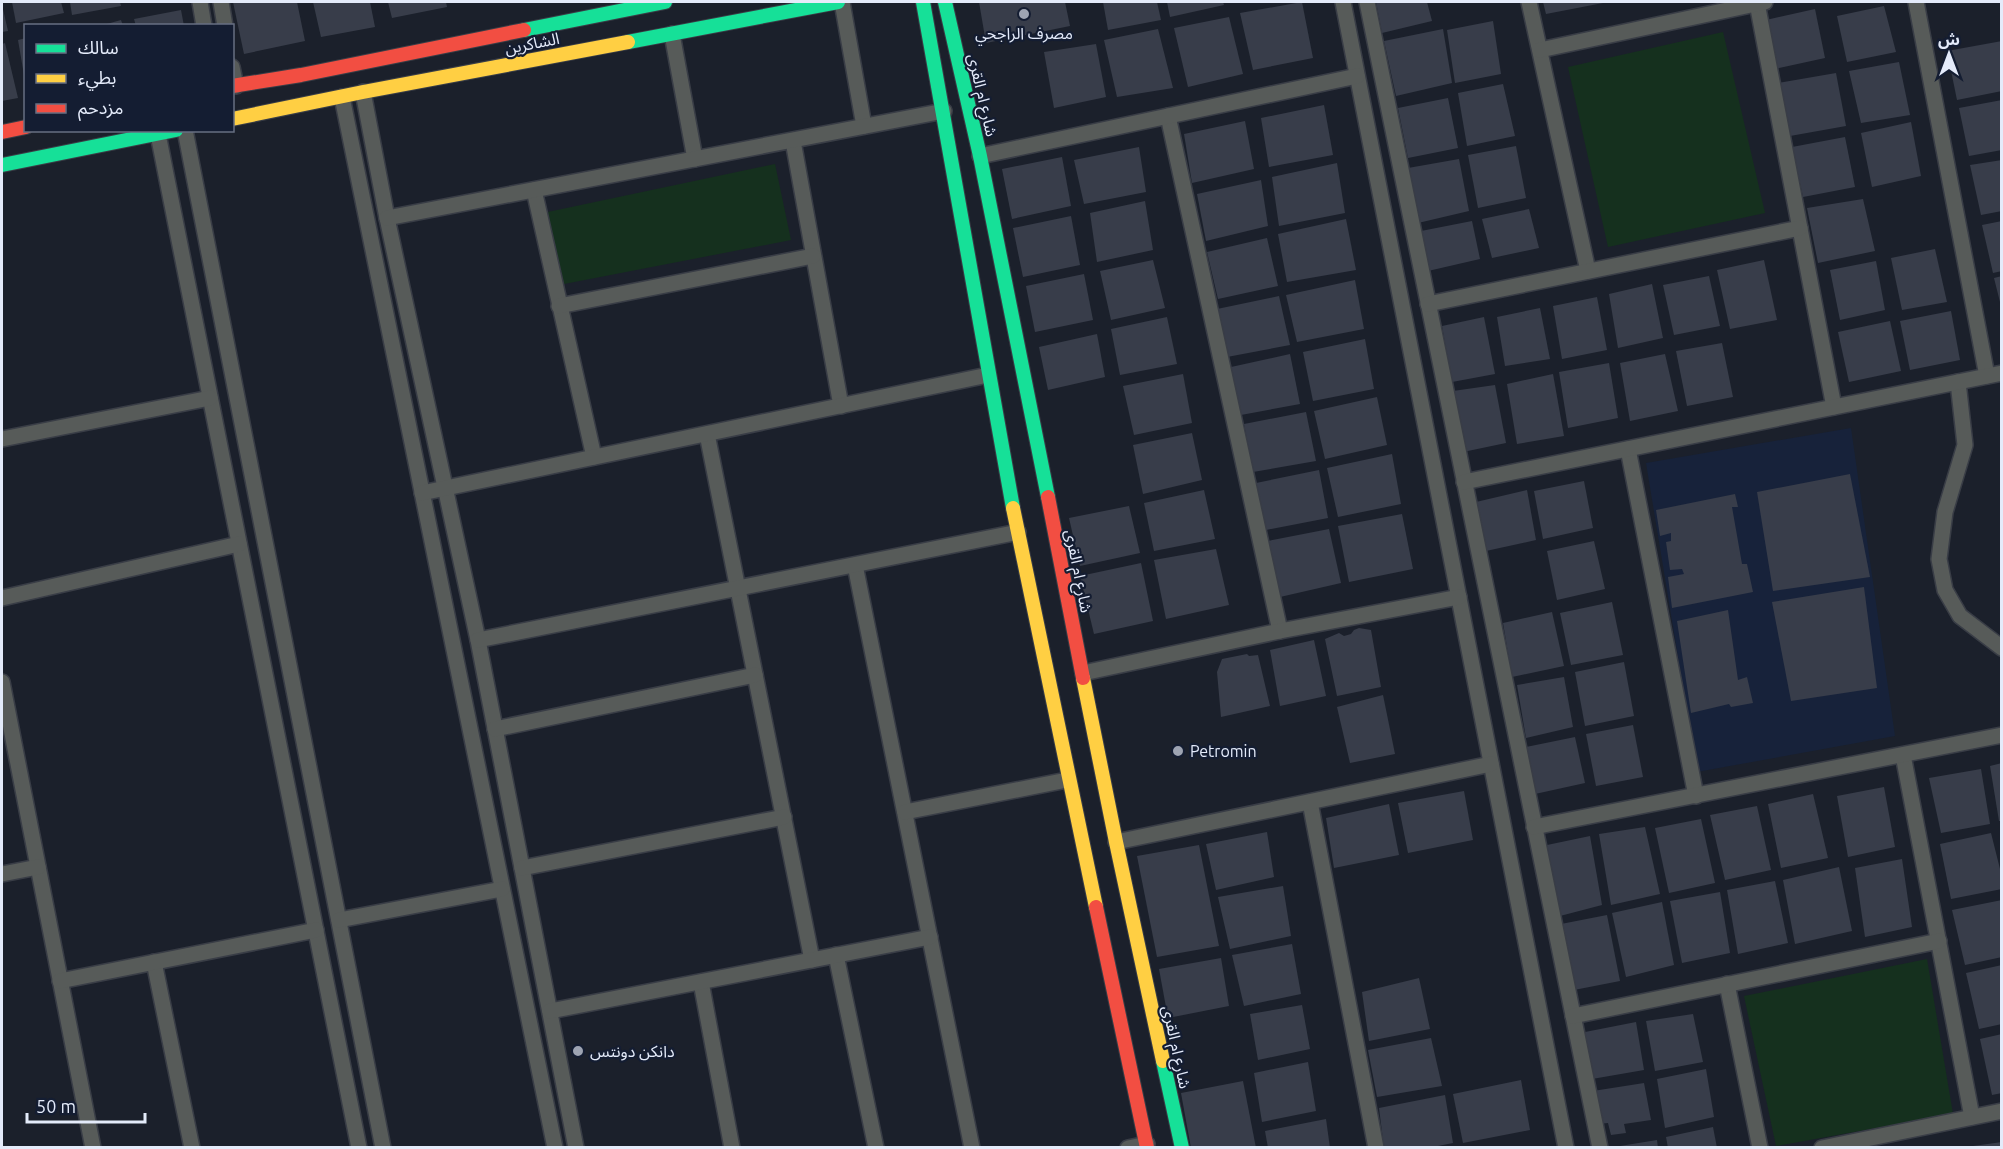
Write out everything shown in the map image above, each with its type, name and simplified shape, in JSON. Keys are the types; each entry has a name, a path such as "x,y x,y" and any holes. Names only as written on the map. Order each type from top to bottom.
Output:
{"main road":[{"name":"الشاكرين","path":"234,119 363,92 549,40 619,6 665,2"},
{"name":"الشاكرين","path":"234,86 549,40 672,34 840,2"},
{"name":"شارع ام القرى","path":"923,2 944,111 988,375 1067,780 1182,1148"},
{"name":"شارع ام القرى","path":"945,2 980,156 1116,842 1126,968 1147,1146"},
{"path":"2,132 24,127"},
{"path":"2,165 167,132"}],"street":[{"path":"200,2 204,24"},
{"path":"221,2 225,24"},
{"path":"840,2 864,126"},
{"path":"1343,2 1566,1148"},
{"path":"1366,2 1599,1148"},
{"path":"1529,2 1588,271"},
{"path":"1540,50 1761,2 1834,407"},
{"path":"1464,482 1994,375 1916,2"},
{"path":"672,34 695,159"},
{"path":"980,156 1357,76"},
{"path":"363,92 387,218 478,640 576,1148"},
{"path":"342,97 555,1148"},
{"path":"387,218 944,111"},
{"path":"1168,116 1280,630"},
{"path":"184,132 383,1148"},
{"path":"158,134 360,1148"},
{"path":"793,141 842,406"},
{"path":"534,190 594,457"},
{"path":"1428,304 1800,228"},
{"path":"560,306 813,256"},
{"path":"422,493 988,375"},
{"path":"1958,382 1965,445 1945,512 1939,559 1945,590 1960,616 2001,648"},
{"path":"2,439 210,398"},
{"path":"707,434 812,960"},
{"path":"1628,449 1696,796"},
{"path":"478,640 1018,532"},
{"path":"2,598 239,544"},
{"path":"855,566 972,1148"},
{"path":"1083,673 1280,630 1458,597"},
{"path":"495,729 755,675"},
{"path":"2,682 3,698 93,1148"},
{"path":"1534,827 2001,735"},
{"path":"1904,755 1972,1117"},
{"path":"1116,842 1491,764"},
{"path":"904,812 1067,780"},
{"path":"1310,802 1376,1148"},
{"path":"522,868 784,817"},
{"path":"2,874 38,867"},
{"path":"339,920 502,890"},
{"path":"60,981 316,930"},
{"path":"550,1011 930,937"},
{"path":"1573,1017 1939,941"},
{"path":"836,955 876,1148"},
{"path":"154,962 192,1148"},
{"path":"701,982 732,1148"},
{"path":"1727,984 1760,1148"},
{"path":"331,1004 354,998"},
{"path":"1822,1148 2001,1111"},
{"path":"1128,1148 1147,1146"}],"shaded area":[{"path":"1851,428 1895,736 1697,772 1646,463"}],"green space":[{"path":"1723,32 1765,213 1608,247 1568,67"},
{"path":"775,164 791,240 559,285 543,213"},
{"path":"1927,959 1953,1114 1776,1146 1744,996"}],"building":[{"path":"12,2 61,2 64,13 16,23"},
{"path":"70,2 120,2 121,6 72,15"},
{"path":"233,2 297,2 305,41 244,54"},
{"path":"313,2 370,2 375,27 321,37"},
{"path":"388,2 446,2 447,7 392,18"},
{"name":"مصرف الراجحي","path":"979,2 1065,2 1070,26 986,43"},
{"path":"1103,2 1157,2 1161,20 1108,30"},
{"path":"1167,2 1223,2 1224,5 1170,17"},
{"path":"1302,2 1313,58 1253,70 1240,13"},
{"path":"1376,2 1427,2 1432,21 1382,33"},
{"path":"1543,2 1603,2 1603,3 1546,14"},
{"path":"2,5 8,31 2,32"},
{"path":"1884,6 1896,52 1847,62 1837,16"},
{"path":"1815,9 1825,58 1775,69 1766,20"},
{"path":"181,10 184,24 135,24 134,19"},
{"path":"1229,17 1243,74 1188,87 1174,28"},
{"path":"121,20 122,24 107,24"},
{"path":"1493,21 1501,74 1455,83 1447,30"},
{"path":"1158,29 1173,88 1117,97 1104,40"},
{"path":"1443,29 1452,83 1396,96 1384,41"},
{"path":"24,38 24,75 18,40"},
{"path":"2002,41 2002,91 1957,100 1947,51"},
{"path":"5,43 18,98 2,101 2,44"},
{"path":"1096,44 1106,97 1054,108 1044,52"},
{"path":"1899,62 1910,115 1861,123 1849,71"},
{"path":"1836,73 1846,126 1790,136 1778,83"},
{"path":"1503,84 1515,136 1467,146 1458,93"},
{"path":"1448,98 1458,148 1408,158 1398,108"},
{"path":"2002,100 2002,150 1969,156 1959,108"},
{"path":"1324,105 1333,155 1269,167 1261,118"},
{"path":"1245,121 1254,169 1192,183 1184,134"},
{"path":"1911,122 1921,176 1872,187 1861,133"},
{"path":"1845,137 1855,187 1803,197 1792,147"},
{"path":"1516,146 1526,198 1478,208 1468,155"},
{"path":"1139,147 1146,192 1084,204 1074,160"},
{"path":"1062,157 1071,206 1012,219 1002,169"},
{"path":"1459,159 1469,211 1418,223 1408,168"},
{"path":"2002,160 2002,211 1981,215 1970,165"},
{"path":"1337,163 1345,213 1279,226 1272,177"},
{"path":"1261,180 1268,226 1206,241 1197,194"},
{"path":"1863,199 1875,251 1818,263 1807,208"},
{"path":"1145,201 1153,250 1097,262 1090,213"},
{"path":"1529,209 1539,248 1492,258 1482,219"},
{"path":"1071,216 1080,265 1023,277 1013,228"},
{"path":"1346,219 1356,270 1287,282 1278,234"},
{"path":"1472,221 1480,259 1428,271 1421,231"},
{"path":"2002,221 2002,271 1993,273 1982,225"},
{"path":"1267,238 1278,286 1218,299 1207,252"},
{"path":"1935,249 1947,302 1902,310 1891,258"},
{"path":"1153,260 1165,308 1111,320 1100,271"},
{"path":"1764,260 1777,320 1730,329 1717,270"},
{"path":"1876,261 1885,310 1840,320 1830,270"},
{"path":"1084,274 1093,320 1035,332 1026,286"},
{"path":"1709,276 1720,326 1674,335 1663,285"},
{"path":"2002,276 2002,306 2001,306 1994,278"},
{"path":"1355,280 1364,329 1297,342 1286,295"},
{"path":"1652,284 1663,338 1618,348 1609,294"},
{"path":"1279,296 1290,345 1227,357 1217,309"},
{"path":"1597,297 1607,350 1562,359 1553,306"},
{"path":"1540,308 1550,359 1505,366 1497,317"},
{"path":"1951,311 1960,360 1910,370 1900,321"},
{"path":"1167,317 1177,364 1120,375 1111,329"},
{"path":"1484,317 1495,374 1452,382 1442,326"},
{"path":"1890,321 1901,371 1849,382 1838,332"},
{"path":"1097,334 1105,377 1048,390 1039,347"},
{"path":"1365,339 1374,389 1313,401 1303,352"},
{"path":"1722,343 1733,397 1687,406 1676,351"},
{"path":"1290,354 1300,404 1241,415 1231,367"},
{"path":"1665,354 1678,411 1630,421 1620,363"},
{"path":"1609,363 1618,418 1568,428 1559,372"},
{"path":"1183,374 1192,423 1134,435 1123,386"},
{"path":"1553,374 1564,436 1517,444 1507,384"},
{"path":"1495,385 1506,443 1463,452 1453,391"},
{"path":"1377,397 1387,445 1325,459 1314,411"},
{"path":"1306,412 1316,461 1253,472 1244,424"},
{"path":"1192,433 1202,480 1143,494 1133,445"},
{"path":"1392,454 1401,504 1338,517 1327,468"},
{"path":"1319,470 1328,518 1266,530 1256,483"},
{"path":"1850,474 1870,577 1773,591 1757,492"},
{"path":"1584,481 1593,528 1543,539 1534,491"},
{"path":"1204,490 1215,539 1154,551 1144,503"},
{"path":"1527,490 1536,540 1486,551 1476,502"},
{"path":"1735,494 1738,507 1732,507 1742,564 1747,564 1753,592 1672,608 1668,577 1684,574 1682,569 1670,570 1666,542 1671,541 1671,533 1660,536 1656,510"},
{"path":"1129,506 1140,553 1080,566 1069,518"},
{"path":"1402,514 1413,569 1349,582 1338,526"},
{"path":"1329,529 1341,583 1280,597 1268,541"},
{"path":"1594,541 1605,589 1557,600 1547,551"},
{"path":"1216,549 1229,605 1166,619 1154,560"},
{"path":"1141,563 1153,621 1094,634 1080,576"},
{"path":"1864,587 1877,688 1791,701 1772,602"},
{"path":"1612,602 1623,655 1571,665 1560,613"},
{"path":"1728,610 1738,680 1747,677 1753,703 1731,707 1729,704 1691,713 1677,621"},
{"path":"1552,612 1564,666 1512,677 1503,623"},
{"path":"1359,628 1371,630 1381,687 1337,696 1325,639 1339,633 1344,636 1351,634"},
{"path":"1314,640 1326,696 1280,706 1270,650"},
{"path":"1247,654 1249,656 1258,655 1270,706 1221,717 1217,672 1222,659"},
{"path":"1624,662 1634,716 1585,726 1575,672"},
{"path":"1564,677 1573,727 1526,738 1517,685"},
{"path":"1383,695 1395,754 1350,763 1337,707"},
{"path":"1633,725 1643,777 1596,786 1586,734"},
{"path":"1575,737 1585,783 1535,794 1526,747"},
{"path":"2002,763 2002,821 1999,821 1990,766"},
{"path":"1981,769 1990,824 1941,833 1929,778"},
{"path":"1884,787 1895,847 1848,857 1837,796"},
{"path":"1464,791 1473,840 1408,853 1398,803"},
{"path":"1813,794 1828,858 1781,868 1768,804"},
{"path":"1389,804 1399,855 1334,868 1326,818"},
{"path":"1757,806 1771,870 1725,880 1710,815"},
{"path":"1701,819 1715,883 1669,893 1655,828"},
{"path":"1645,827 1660,894 1611,905 1599,834"},
{"path":"1267,832 1274,877 1216,890 1206,844"},
{"path":"1991,833 2002,877 2002,889 1951,899 1940,844"},
{"path":"1590,836 1602,905 1560,916 1547,845"},
{"path":"1199,845 1219,946 1157,957 1137,856"},
{"path":"1902,859 1912,927 1865,937 1855,868"},
{"path":"1839,867 1852,931 1795,944 1783,880"},
{"path":"1775,881 1788,943 1738,954 1727,890"},
{"path":"1283,886 1291,936 1230,949 1218,897"},
{"path":"1720,892 1730,953 1682,963 1670,901"},
{"path":"2002,900 2002,957 1965,965 1952,910"},
{"path":"1662,902 1674,965 1626,977 1612,913"},
{"path":"1607,915 1620,981 1574,990 1561,924"},
{"path":"1292,944 1301,994 1244,1006 1232,955"},
{"path":"1221,958 1229,1006 1168,1018 1159,969"},
{"path":"2002,965 2002,1024 1979,1029 1966,973"},
{"path":"1419,978 1430,1029 1369,1041 1362,992"},
{"path":"1302,1005 1310,1049 1258,1060 1250,1014"},
{"path":"1693,1014 1703,1062 1655,1071 1646,1021"},
{"path":"1636,1022 1644,1070 1592,1079 1585,1032"},
{"path":"2002,1034 2002,1093 1992,1095 1980,1039"},
{"path":"1431,1038 1442,1086 1377,1097 1368,1050"},
{"path":"1308,1062 1316,1111 1262,1122 1254,1073"},
{"path":"1706,1069 1714,1117 1665,1128 1657,1079"},
{"path":"1521,1080 1530,1130 1463,1143 1453,1094"},
{"path":"1243,1081 1256,1148 1191,1148 1181,1093"},
{"path":"1644,1083 1651,1120 1624,1124 1626,1133 1611,1135 1608,1123 1598,1124 1593,1091"},
{"path":"1445,1095 1453,1143 1428,1148 1384,1148 1379,1108"},
{"path":"1326,1119 1330,1148 1268,1148 1265,1131"},
{"path":"1713,1127 1717,1148 1668,1148 1666,1137"},
{"path":"1657,1140 1658,1148 1620,1148 1620,1146"},
{"path":"2002,1142 2002,1148 1974,1148 1973,1146"}],"traffic: fast":[{"path":"524,30 665,2"},
{"path":"628,42 838,2"},
{"path":"923,2 1013,508"},
{"path":"945,2 980,156 1048,497"},
{"path":"2,165 166,132"},
{"path":"1163,1061 1182,1148"}],"traffic: slow":[{"path":"234,119 628,42"},
{"path":"1013,508 1096,907"},
{"path":"1083,678 1163,1061"}],"traffic: jam":[{"path":"234,86 301,75 524,30"},
{"path":"2,132 24,127"},
{"path":"1048,497 1083,678"},
{"path":"1096,907 1147,1148"}],"place":[{"name":"مصرف الراجحي","path":"1024,14"},
{"name":"Petromin","path":"1178,751"},
{"name":"دانكن دونتس","path":"578,1051"}]}
